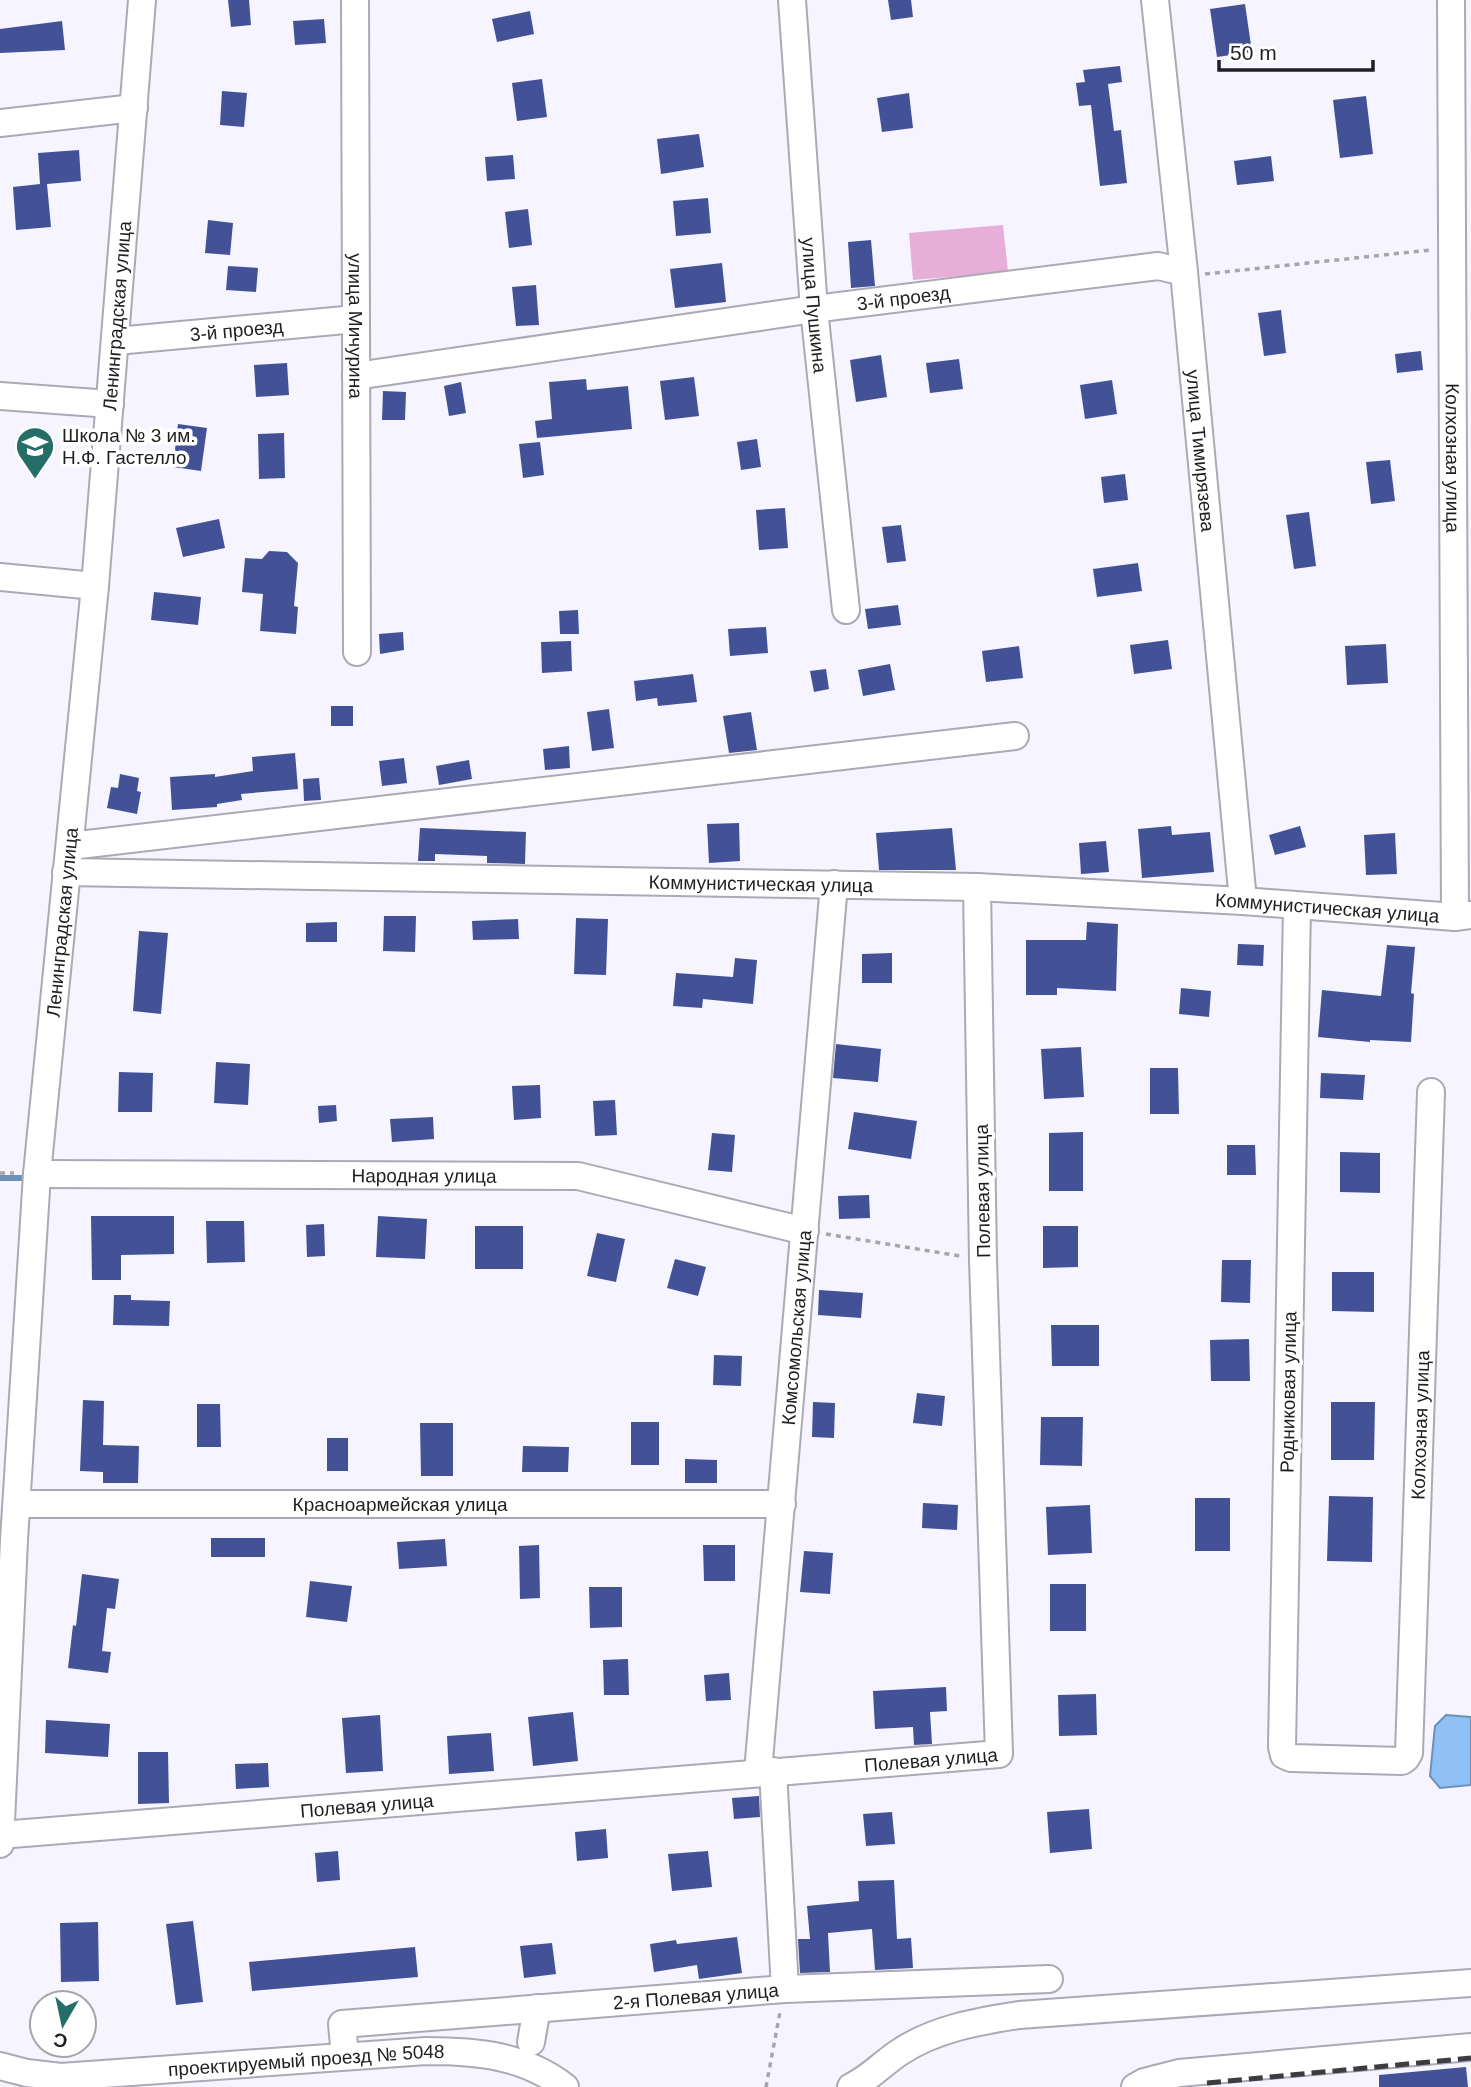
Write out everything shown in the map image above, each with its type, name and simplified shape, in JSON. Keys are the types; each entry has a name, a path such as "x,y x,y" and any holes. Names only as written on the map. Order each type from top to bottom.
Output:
{"street":[{"name":"Ленинградская улица","path":"0,1844 7,1541 17,1504 37,1174 116,341 142,0"},
{"name":"улица Мичурина","path":"355,0 357,652"},
{"name":"улица Пушкина","path":"792,0 814,309 846,610"},
{"name":"улица Тимирязева","path":"1155,0 1184,272 1243,901"},
{"name":"Колхозная улица","path":"1451,0 1463,916"},
{"path":"0,123 134,108"},
{"name":"3-й проезд","path":"356,376 814,309 1158,267 1184,272"},
{"name":"3-й проезд","path":"116,341 356,319"},
{"path":"0,396 110,404"},
{"path":"0,577 94,586"},
{"path":"70,846 1015,736"},
{"name":"Коммунистическая улица","path":"66,872 977,887 1463,916"},
{"name":"Комсомольская улица","path":"785,1989 766,1771 782,1504 834,884"},
{"name":"Полевая улица","path":"0,1835 999,1754 983,1260 977,887"},
{"name":"Родниковая улица","path":"1297,906 1282,1748 1284,1755 1291,1758 1402,1761 1406,1758"},
{"name":"Колхозная улица","path":"1406,1758 1409,1753 1431,1091"},
{"name":"Народная улица","path":"37,1174 578,1176 805,1231"},
{"name":"Красноармейская улица","path":"17,1504 782,1504"},
{"name":"2-я Полевая улица","path":"345,2056 342,2024 785,1989 1049,1979"},
{"path":"851,2087 867,2079 901,2051 939,2034 981,2021 1019,2015 1471,1983"},
{"path":"531,2042 537,2008"},
{"path":"1135,2087 1179,2073 1471,2047"},
{"name":"проектируемый проезд № 5048","path":"0,2066 61,2077 345,2056 468,2051 525,2063 565,2087"}],"path":[{"path":"1184,272 1199,274 1453,247"},
{"path":"805,1231 983,1260"},
{"path":"766,2087 785,1989"}],"shaded area":[{"path":"1003,225 1008,272 913,280 909,233"}],"water":[{"path":"1446,1715 1471,1717 1471,1785 1440,1788 1430,1776 1435,1726"}],"building":[{"path":"228,0 249,0 251,25 231,27"},
{"path":"888,0 911,0 913,17 891,20"},
{"path":"1245,4 1252,52 1217,57 1210,9"},
{"path":"530,11 534,34 497,42 492,19"},
{"path":"324,19 326,43 295,45 293,21"},
{"path":"62,21 65,50 0,53 0,29"},
{"path":"1120,66 1122,82 1108,84 1114,131 1121,130 1127,183 1100,186 1091,105 1079,106 1076,83 1085,82 1083,70"},
{"path":"542,79 547,117 517,121 512,83"},
{"path":"222,91 247,93 244,127 220,125"},
{"path":"909,93 913,128 882,132 877,98"},
{"path":"1366,96 1373,154 1340,158 1333,100"},
{"path":"699,134 704,167 661,174 657,139"},
{"path":"79,150 81,181 47,184 51,227 16,230 13,187 40,184 38,153"},
{"path":"513,155 515,179 487,181 485,157"},
{"path":"1271,156 1274,181 1237,185 1234,161"},
{"path":"708,198 711,233 676,236 673,201"},
{"path":"528,209 532,245 509,248 505,212"},
{"path":"208,220 233,223 230,255 205,253"},
{"path":"871,240 875,286 851,288 848,242"},
{"path":"722,263 726,302 675,308 670,269"},
{"path":"228,266 258,268 256,292 226,290"},
{"path":"536,285 539,325 516,326 512,287"},
{"path":"1281,310 1286,353 1264,356 1258,313"},
{"path":"1421,351 1423,370 1397,373 1395,354"},
{"path":"881,355 887,397 856,402 850,360"},
{"path":"959,359 963,389 930,393 926,363"},
{"path":"287,363 289,395 256,397 254,365"},
{"path":"694,377 699,416 665,420 660,381"},
{"path":"586,379 587,390 628,386 632,429 537,438 535,421 552,419 549,382"},
{"path":"1112,380 1117,414 1085,419 1080,385"},
{"path":"461,382 466,413 449,416 444,386"},
{"path":"383,391 406,392 405,420 382,420"},
{"path":"178,424 207,428 201,471 173,467"},
{"path":"284,433 285,478 259,479 258,434"},
{"path":"757,439 761,467 741,470 737,442"},
{"path":"540,442 544,475 523,478 519,444"},
{"path":"1390,460 1395,501 1371,504 1366,462"},
{"path":"1125,474 1128,500 1104,503 1101,477"},
{"path":"785,508 788,548 759,550 756,510"},
{"path":"1309,512 1316,566 1294,569 1286,515"},
{"path":"219,519 225,548 183,557 176,528"},
{"path":"901,525 906,561 887,563 882,527"},
{"path":"269,551 287,552 298,563 294,606 298,607 296,634 260,631 263,594 242,592 245,558 262,559"},
{"path":"1138,563 1142,591 1097,597 1093,569"},
{"path":"154,592 201,597 198,625 151,620"},
{"path":"898,605 901,625 868,629 865,609"},
{"path":"578,610 579,634 560,634 559,611"},
{"path":"766,627 768,653 730,656 728,629"},
{"path":"403,632 404,650 380,654 379,634"},
{"path":"1168,640 1172,669 1134,674 1130,645"},
{"path":"571,641 572,671 542,673 541,642"},
{"path":"1386,644 1388,683 1347,685 1345,646"},
{"path":"1019,646 1023,678 986,682 982,651"},
{"path":"890,664 895,690 863,696 858,670"},
{"path":"826,669 829,689 814,692 810,671"},
{"path":"693,674 697,702 658,706 657,698 636,701 634,681"},
{"path":"331,706 353,706 353,726 331,726"},
{"path":"609,709 614,748 592,751 587,712"},
{"path":"751,712 757,750 729,753 723,716"},
{"path":"569,746 570,768 545,770 543,749"},
{"path":"295,753 298,789 241,794 242,800 217,804 217,807 172,810 170,777 215,774 215,777 253,771 252,757"},
{"path":"404,758 407,783 382,786 379,761"},
{"path":"469,760 472,779 439,785 436,766"},
{"path":"120,774 139,778 137,791 141,792 137,814 107,808 111,787 118,788"},
{"path":"319,778 321,800 304,801 303,779"},
{"path":"739,823 740,861 709,863 707,824"},
{"path":"1171,826 1172,835 1210,832 1214,872 1142,878 1138,829"},
{"path":"1300,826 1306,847 1275,855 1269,835"},
{"path":"420,828 526,832 525,864 487,863 487,856 435,854 435,861 418,861"},
{"path":"952,828 956,870 879,870 876,833"},
{"path":"1395,833 1397,874 1366,875 1364,835"},
{"path":"1106,841 1109,872 1081,874 1079,843"},
{"path":"384,916 416,916 415,952 383,951"},
{"path":"576,918 608,919 606,975 574,974"},
{"path":"518,919 519,939 473,940 472,921"},
{"path":"337,922 337,942 306,942 306,923"},
{"path":"1087,922 1118,924 1116,991 1057,988 1057,995 1026,995 1026,940 1086,940"},
{"path":"139,931 168,933 161,1014 133,1011"},
{"path":"1238,944 1264,945 1263,966 1237,965"},
{"path":"1387,945 1415,947 1411,1042 1370,1042 1318,1037 1322,990 1381,996"},
{"path":"892,953 892,983 862,983 862,954"},
{"path":"735,958 757,960 753,1004 703,999 702,1008 673,1006 676,973 733,977"},
{"path":"1181,988 1211,991 1209,1017 1179,1014"},
{"path":"836,1044 881,1049 878,1082 833,1078"},
{"path":"1081,1047 1084,1097 1044,1099 1041,1049"},
{"path":"216,1062 250,1064 248,1105 214,1103"},
{"path":"1150,1068 1178,1068 1179,1114 1150,1114"},
{"path":"119,1072 153,1073 152,1112 118,1112"},
{"path":"1321,1073 1365,1075 1363,1100 1320,1098"},
{"path":"540,1085 541,1118 514,1120 512,1086"},
{"path":"615,1100 617,1135 595,1136 593,1101"},
{"path":"336,1105 337,1121 319,1123 318,1106"},
{"path":"854,1112 917,1121 911,1159 848,1149"},
{"path":"433,1117 434,1139 392,1142 390,1119"},
{"path":"1083,1132 1083,1191 1049,1191 1049,1133"},
{"path":"712,1133 735,1135 732,1172 708,1170"},
{"path":"1227,1145 1255,1145 1256,1175 1227,1175"},
{"path":"1340,1152 1380,1153 1380,1193 1340,1192"},
{"path":"869,1195 870,1218 839,1219 838,1196"},
{"path":"91,1216 174,1216 174,1254 121,1255 121,1280 92,1280"},
{"path":"378,1216 427,1219 425,1259 376,1257"},
{"path":"206,1221 244,1221 245,1262 207,1263"},
{"path":"324,1224 325,1256 307,1257 306,1225"},
{"path":"475,1226 523,1226 523,1269 475,1269"},
{"path":"1043,1226 1078,1226 1078,1267 1043,1268"},
{"path":"597,1233 625,1239 616,1282 587,1276"},
{"path":"675,1259 706,1267 698,1296 667,1288"},
{"path":"1222,1260 1251,1260 1250,1303 1221,1302"},
{"path":"1332,1272 1374,1272 1374,1312 1332,1311"},
{"path":"819,1290 863,1293 861,1318 818,1315"},
{"path":"114,1295 131,1295 131,1300 170,1301 169,1326 113,1325"},
{"path":"1051,1325 1099,1325 1099,1366 1052,1366"},
{"path":"1249,1339 1250,1381 1211,1381 1210,1340"},
{"path":"714,1355 742,1356 741,1386 713,1385"},
{"path":"917,1393 945,1396 942,1426 913,1423"},
{"path":"83,1400 104,1401 103,1445 139,1446 138,1483 103,1483 103,1472 80,1471"},
{"path":"813,1402 835,1403 834,1438 812,1437"},
{"path":"1331,1402 1375,1402 1374,1460 1331,1460"},
{"path":"197,1404 220,1404 221,1447 197,1447"},
{"path":"1041,1417 1083,1417 1082,1466 1040,1465"},
{"path":"631,1422 659,1422 659,1465 631,1465"},
{"path":"420,1423 453,1423 453,1476 421,1476"},
{"path":"327,1438 348,1438 348,1471 327,1471"},
{"path":"523,1446 569,1447 568,1472 522,1472"},
{"path":"685,1459 717,1460 717,1483 685,1483"},
{"path":"1329,1496 1373,1497 1372,1562 1327,1561"},
{"path":"1195,1498 1230,1498 1230,1551 1195,1551"},
{"path":"923,1503 958,1505 957,1530 922,1528"},
{"path":"1090,1505 1092,1553 1048,1555 1046,1507"},
{"path":"211,1538 265,1538 265,1557 211,1557"},
{"path":"445,1539 447,1566 399,1569 397,1542"},
{"path":"539,1545 540,1598 520,1599 519,1546"},
{"path":"703,1545 735,1545 735,1581 704,1581"},
{"path":"804,1551 833,1553 830,1594 800,1592"},
{"path":"82,1574 119,1579 115,1609 107,1608 102,1651 111,1652 108,1673 68,1668"},
{"path":"310,1581 352,1586 347,1622 306,1617"},
{"path":"1050,1584 1086,1584 1086,1631 1050,1631"},
{"path":"589,1587 622,1587 622,1627 590,1628"},
{"path":"628,1659 629,1695 604,1695 603,1660"},
{"path":"729,1673 731,1700 706,1701 704,1675"},
{"path":"946,1687 947,1711 930,1712 932,1744 914,1745 913,1727 875,1729 873,1691"},
{"path":"1096,1694 1097,1735 1059,1736 1058,1695"},
{"path":"573,1712 578,1761 533,1766 528,1717"},
{"path":"380,1715 383,1771 346,1773 342,1718"},
{"path":"46,1720 110,1724 108,1757 45,1753"},
{"path":"491,1733 494,1771 449,1774 447,1736"},
{"path":"138,1752 168,1752 169,1803 138,1804"},
{"path":"268,1763 269,1787 236,1789 235,1764"},
{"path":"759,1796 760,1817 734,1819 732,1798"},
{"path":"1089,1809 1092,1849 1050,1853 1047,1812"},
{"path":"892,1812 895,1844 866,1846 863,1814"},
{"path":"606,1829 608,1858 577,1861 575,1832"},
{"path":"338,1851 340,1880 317,1882 315,1853"},
{"path":"708,1851 712,1887 672,1891 668,1854"},
{"path":"894,1880 897,1939 911,1938 913,1968 875,1970 872,1929 828,1933 830,1972 800,1973 798,1939 810,1939 807,1906 859,1901 858,1881"},
{"path":"193,1921 203,2002 176,2005 166,1924"},
{"path":"98,1922 99,1981 61,1982 60,1923"},
{"path":"737,1937 742,1973 699,1979 697,1965 654,1972 650,1944 676,1940 677,1944"},
{"path":"552,1943 556,1974 524,1978 520,1946"},
{"path":"415,1947 418,1977 252,1991 249,1962"},
{"path":"1466,2067 1468,2087 1379,2087 1379,2075"}],"waterway":[{"path":"0,1178 31,1178"}],"railway":[{"path":"1207,2083 1471,2058"}],"place":[{"name":"Школа № 3 им. Н.Ф. Гастелло","path":"35,480"}]}
